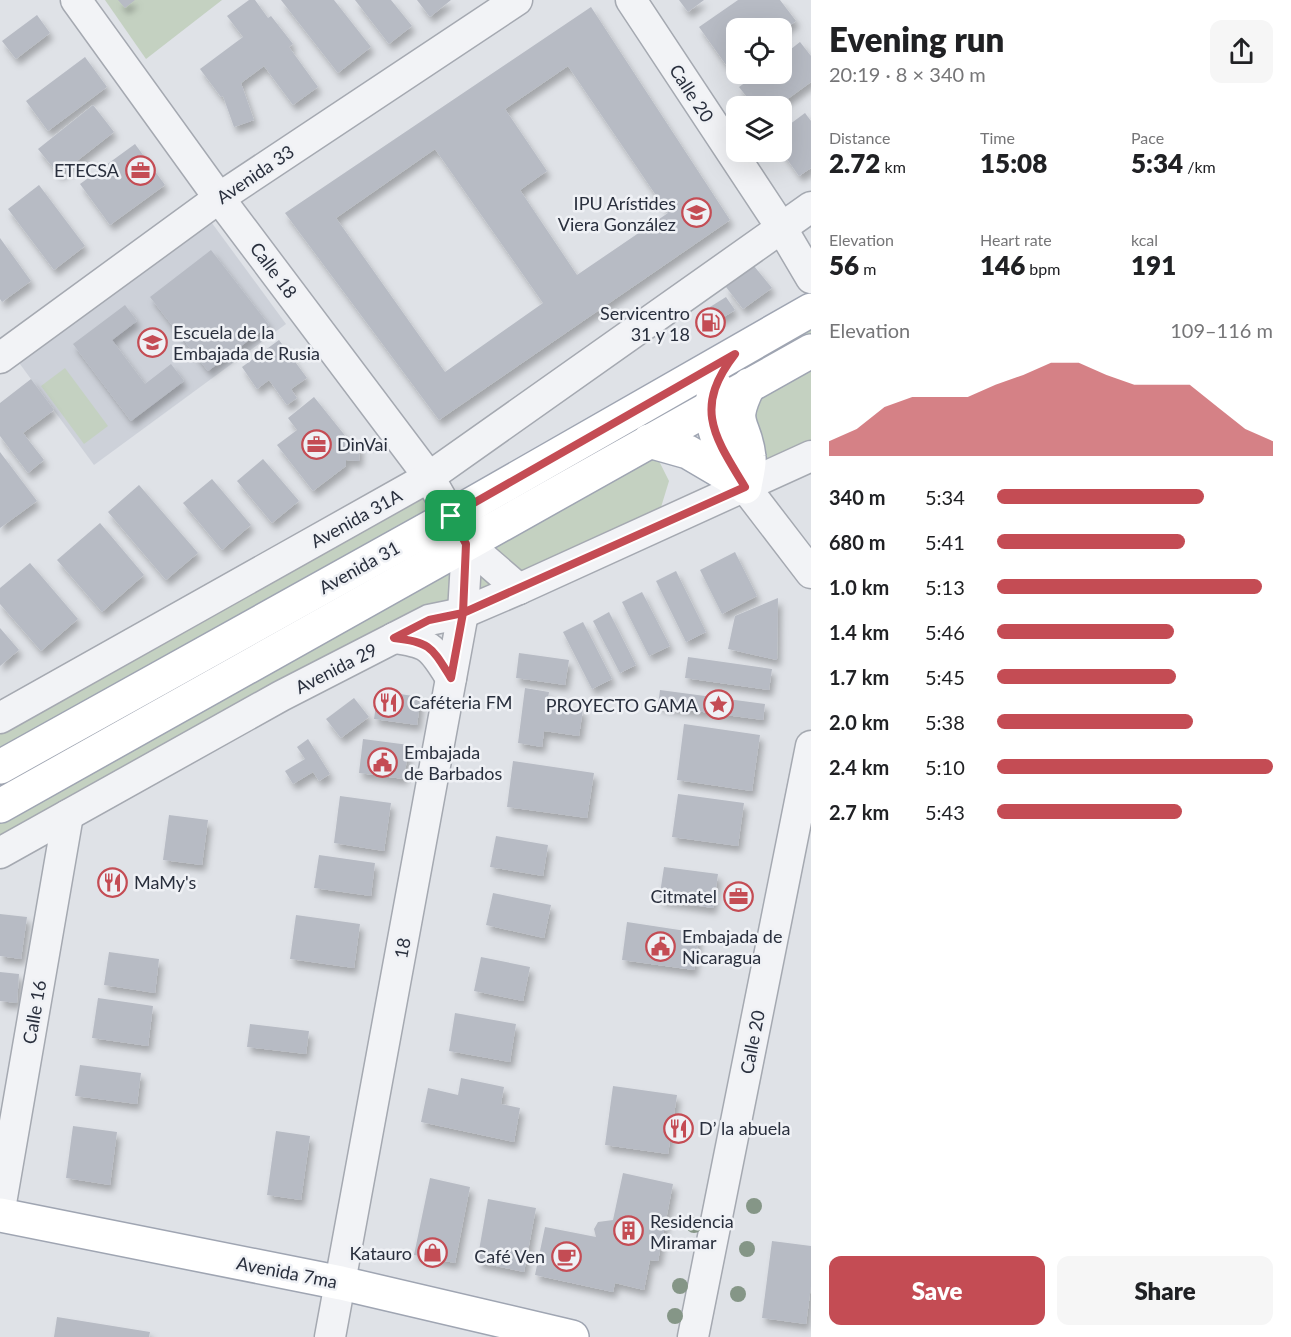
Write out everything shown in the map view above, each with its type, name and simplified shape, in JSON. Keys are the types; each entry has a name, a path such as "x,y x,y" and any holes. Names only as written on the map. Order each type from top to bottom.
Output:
{"main road":[{"name":"Avenida 31","path":"0,767 451,516 811,310"},
{"name":"Avenida 31","path":"0,806 811,351"},
{"path":"735,354 722,370 710,407 713,427 724,452 745,487"},
{"path":"745,487 749,458 738,426 738,417 739,405 749,385"},
{"path":"649,441 688,452 720,469 745,487"},
{"name":"Avenida 7ma","path":"0,1215 341,1283 572,1337"}],"street":[{"name":"Calle 18","path":"76,0 219,198 429,477 466,544 519,589"},
{"name":"Avenida 33","path":"0,358 219,198 517,0"},
{"name":"Calle 20","path":"631,0 781,227 811,278"},
{"name":"Avenida 31A","path":"0,718 429,477 811,207"},
{"name":"Avenida 29","path":"0,853 281,696 429,620 463,613 519,589 811,456"},
{"path":"745,487 811,573"},
{"path":"463,613 466,544"},
{"name":"18","path":"341,1283 463,613"},
{"path":"394,638 422,641 437,655 451,678"},
{"name":"Calle 20","path":"693,1337 811,746"},
{"name":"Calle 16","path":"0,1209 68,815"},
{"path":"330,1337 341,1283"}],"shaded area":[{"name":"Escuela de la Embajada de Rusia","path":"209,219 286,324 94,465 17,360"}],"green space":[{"path":"105,0 222,0 146,59"},
{"path":"811,327 811,335 725,384 730,372"},
{"path":"811,351 811,456 745,487 713,427"},
{"path":"65,368 108,426 84,444 41,386"},
{"path":"649,441 669,481 655,527 519,589 0,853 0,806"},
{"path":"428,489 439,510 0,752 0,727"}],"building":[{"path":"118,0 135,0 125,8"},
{"path":"249,0 255,0 268,18 271,16 293,44 289,47 318,87 293,105 264,66 241,83 254,120 234,127 223,96 221,97 200,69 243,37 227,16"},
{"path":"281,0 334,0 371,47 338,73"},
{"path":"355,0 391,0 412,26 389,44"},
{"path":"417,0 451,0 430,17"},
{"path":"679,0 704,0 688,12"},
{"path":"738,0 780,0 796,21 792,24 792,18 726,18 726,65 699,27"},
{"name":"IPU Arístides Viera González","path":"591,7 730,220 439,420 285,213","holes":["568,66 668,213 577,275 520,190 547,171 505,109","435,149 543,303 445,372 336,218"]},
{"path":"37,15 50,33 16,59 2,41"},
{"path":"800,42 811,56 811,82 792,96 746,96 739,87 743,84 792,84 792,48"},
{"path":"85,57 107,87 48,131 26,101"},
{"path":"93,105 114,132 59,175 38,149"},
{"path":"805,113 811,121 811,168 799,176 789,162 792,162 792,123"},
{"path":"135,144 165,185 110,225 80,184"},
{"path":"39,185 85,246 54,270 8,209"},
{"path":"0,238 31,281 2,302 0,299"},
{"path":"211,250 269,325 208,371 150,297"},
{"path":"754,266 772,288 743,309 726,287"},
{"path":"726,297 735,310 719,320 710,307"},
{"path":"125,305 137,321 112,340 145,384 171,364 184,381 131,421 73,344"},
{"path":"279,340 307,378 291,389 297,398 287,405 269,380 257,389 242,367"},
{"path":"31,379 54,410 23,433 44,460 28,473 0,436 0,403"},
{"name":"DinVai","path":"314,397 347,438 346,443 360,444 359,461 346,460 346,466 313,491 277,445 297,430 288,418"},
{"path":"0,452 37,501 0,528"},
{"path":"263,459 299,501 272,523 237,481"},
{"path":"212,479 251,525 222,550 183,503"},
{"path":"139,485 198,553 166,580 108,512"},
{"path":"100,523 144,575 102,612 57,560"},
{"path":"735,552 757,596 722,614 700,570"},
{"path":"30,563 78,619 41,651 0,604 0,588"},
{"path":"676,571 706,632 686,642 656,581"},
{"path":"642,592 670,646 649,656 622,602"},
{"path":"778,598 777,660 728,649 735,616"},
{"path":"609,612 636,665 620,673 593,621"},
{"path":"583,622 612,679 592,689 563,632"},
{"path":"0,628 19,650 0,666"},
{"path":"519,653 569,660 565,685 516,678"},
{"path":"688,657 772,669 769,690 685,678"},
{"path":"525,688 549,692 547,704 583,709 579,736 544,731 542,747 518,743"},
{"path":"660,690 765,704 763,720 658,706"},
{"path":"378,691 421,697 417,725 374,719"},
{"path":"354,698 369,717 341,738 326,719"},
{"path":"684,724 760,735 752,791 677,780"},
{"path":"308,739 330,774 319,781 313,772 293,784 285,771 305,759 297,747"},
{"path":"363,739 409,745 404,779 359,773"},
{"path":"513,761 594,773 587,818 507,807"},
{"path":"678,794 744,803 738,846 672,837"},
{"path":"340,796 391,803 384,851 334,843"},
{"path":"169,815 208,820 202,865 163,860"},
{"path":"496,836 548,845 543,876 490,867"},
{"path":"319,855 375,863 371,896 314,888"},
{"path":"664,867 718,874 713,908 659,900"},
{"path":"493,893 551,905 544,938 486,925"},
{"path":"0,914 27,917 21,959 0,956"},
{"path":"296,915 360,924 354,968 290,959"},
{"name":"Embajada de Nicaragua","path":"627,922 699,933 694,970 622,960"},
{"path":"109,952 159,959 155,993 104,985"},
{"path":"481,957 530,967 523,1001 474,991"},
{"path":"0,972 19,974 17,1003 0,1001"},
{"path":"98,998 153,1006 148,1046 92,1038"},
{"path":"455,1013 516,1024 510,1062 449,1051"},
{"path":"250,1024 309,1031 306,1054 247,1047"},
{"path":"80,1065 141,1073 137,1104 75,1096"},
{"path":"461,1078 504,1087 501,1104 520,1108 514,1142 421,1122 428,1088 458,1095"},
{"path":"613,1086 677,1095 668,1154 605,1145"},
{"path":"73,1126 117,1132 110,1185 66,1178"},
{"path":"276,1131 310,1136 301,1200 267,1195"},
{"name":"Residencia Miramar","path":"623,1173 673,1184 658,1261 650,1260 644,1290 615,1283 613,1292 535,1275 545,1227 596,1237 594,1229 598,1222 613,1220"},
{"path":"430,1178 470,1187 455,1263 414,1255"},
{"path":"488,1199 536,1208 524,1272 477,1262"},
{"path":"772,1241 811,1246 811,1286 806,1324 762,1318"},
{"path":"57,1317 150,1332 149,1337 54,1337"}],"place":[{"name":"ETECSA","path":"140,170"},
{"name":"IPU Arístides Viera González","path":"697,213"},
{"name":"Servicentro 31 y 18","path":"711,323"},
{"name":"Escuela de la Embajada de Rusia","path":"152,342"},
{"name":"DinVai","path":"316,444"},
{"name":"Caféteria FM","path":"388,702"},
{"name":"PROYECTO GAMA","path":"719,705"},
{"name":"Embajada de Barbados","path":"383,762"},
{"name":"MaMy's","path":"113,882"},
{"name":"Citmatel","path":"738,896"},
{"name":"Embajada de Nicaragua","path":"661,946"},
{"name":"D’ la abuela","path":"678,1128"},
{"name":"Residencia Miramar","path":"629,1231"},
{"name":"Katauro","path":"433,1253"},
{"name":"Café Ven","path":"566,1256"}],"route":[{"path":"451,516 466,544 463,613 429,620 394,638 422,641 437,655 451,678 463,613 745,487 724,452 713,427 710,407 722,370 735,354 451,516"}]}
